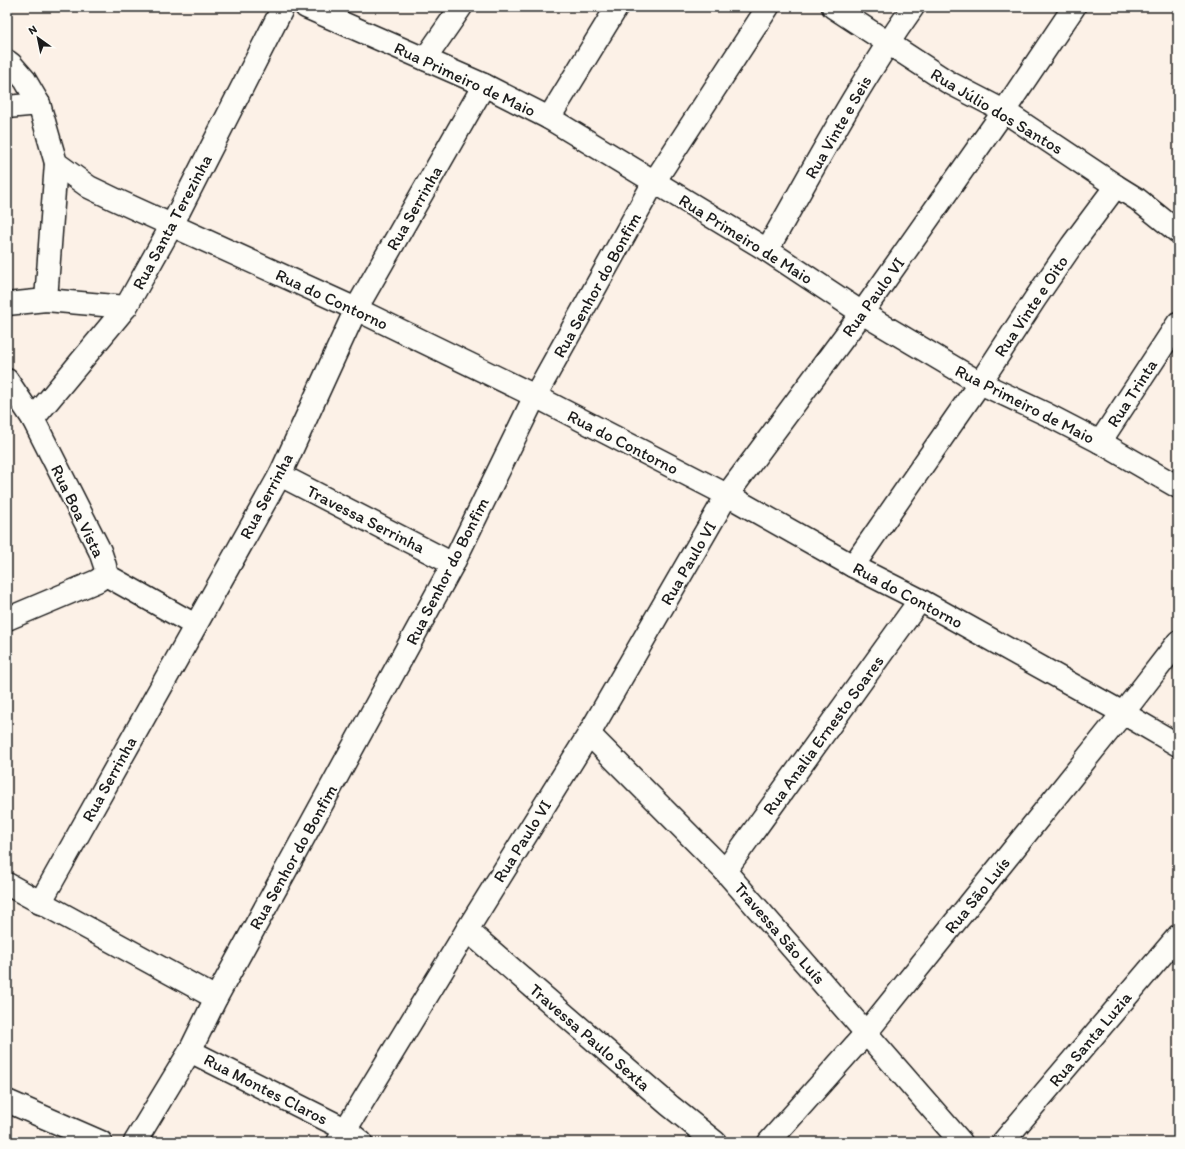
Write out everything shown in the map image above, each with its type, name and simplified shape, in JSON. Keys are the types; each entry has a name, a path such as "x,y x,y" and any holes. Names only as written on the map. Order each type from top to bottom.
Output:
{"street":[{"name":"Rua Santa Terezinha","path":"33,420 126,307 172,225 283,7"},
{"name":"Rua Primeiro de Maio","path":"306,7 484,85 550,118 767,250 862,313 980,383 1046,414 1100,442 1178,487"},
{"path":"425,59 461,7"},
{"path":"550,118 617,7"},
{"name":"Rua Senhor do Bonfim","path":"135,1142 190,1051 216,998 453,564 535,396 654,182 768,7"},
{"name":"Rua Júlio dos Santos","path":"833,7 948,82 1004,111 1137,199 1178,232"},
{"name":"Rua Vinte e Seis","path":"767,250 888,43 913,7"},
{"name":"Rua Paulo VI","path":"348,1138 467,930 589,734 727,495 862,313 1004,111 1074,7"},
{"path":"7,61 25,80 39,104 56,163 46,300"},
{"name":"Rua Serrinha","path":"40,903 280,475 356,309 484,85"},
{"path":"7,107 39,104"},
{"name":"Rua do Contorno","path":"56,163 89,187 356,309 535,396 727,495 853,566 920,600 1178,745"},
{"name":"Rua Vinte e Oito","path":"853,566 980,383 1072,245 1116,186"},
{"path":"7,304 46,300 126,307"},
{"name":"Rua Trinta","path":"1100,442 1178,323"},
{"name":"Rua Boa Vista","path":"7,380 33,420 100,550 106,575 195,626"},
{"name":"Travessa Serrinha","path":"280,475 453,564"},
{"path":"7,619 97,581 106,575"},
{"name":"Rua Analia Ernesto Soares","path":"725,871 920,600"},
{"name":"Rua São Luís","path":"769,1142 866,1033 1123,713 1178,642"},
{"name":"Travessa São Luís","path":"589,734 725,871 961,1142"},
{"path":"7,884 216,998"},
{"name":"Travessa Paulo Sexta","path":"467,930 669,1105 715,1142"},
{"name":"Rua Santa Luzia","path":"1003,1142 1178,936"},
{"name":"Rua Montes Claros","path":"190,1051 348,1138"},
{"path":"7,1101 101,1142"}]}
